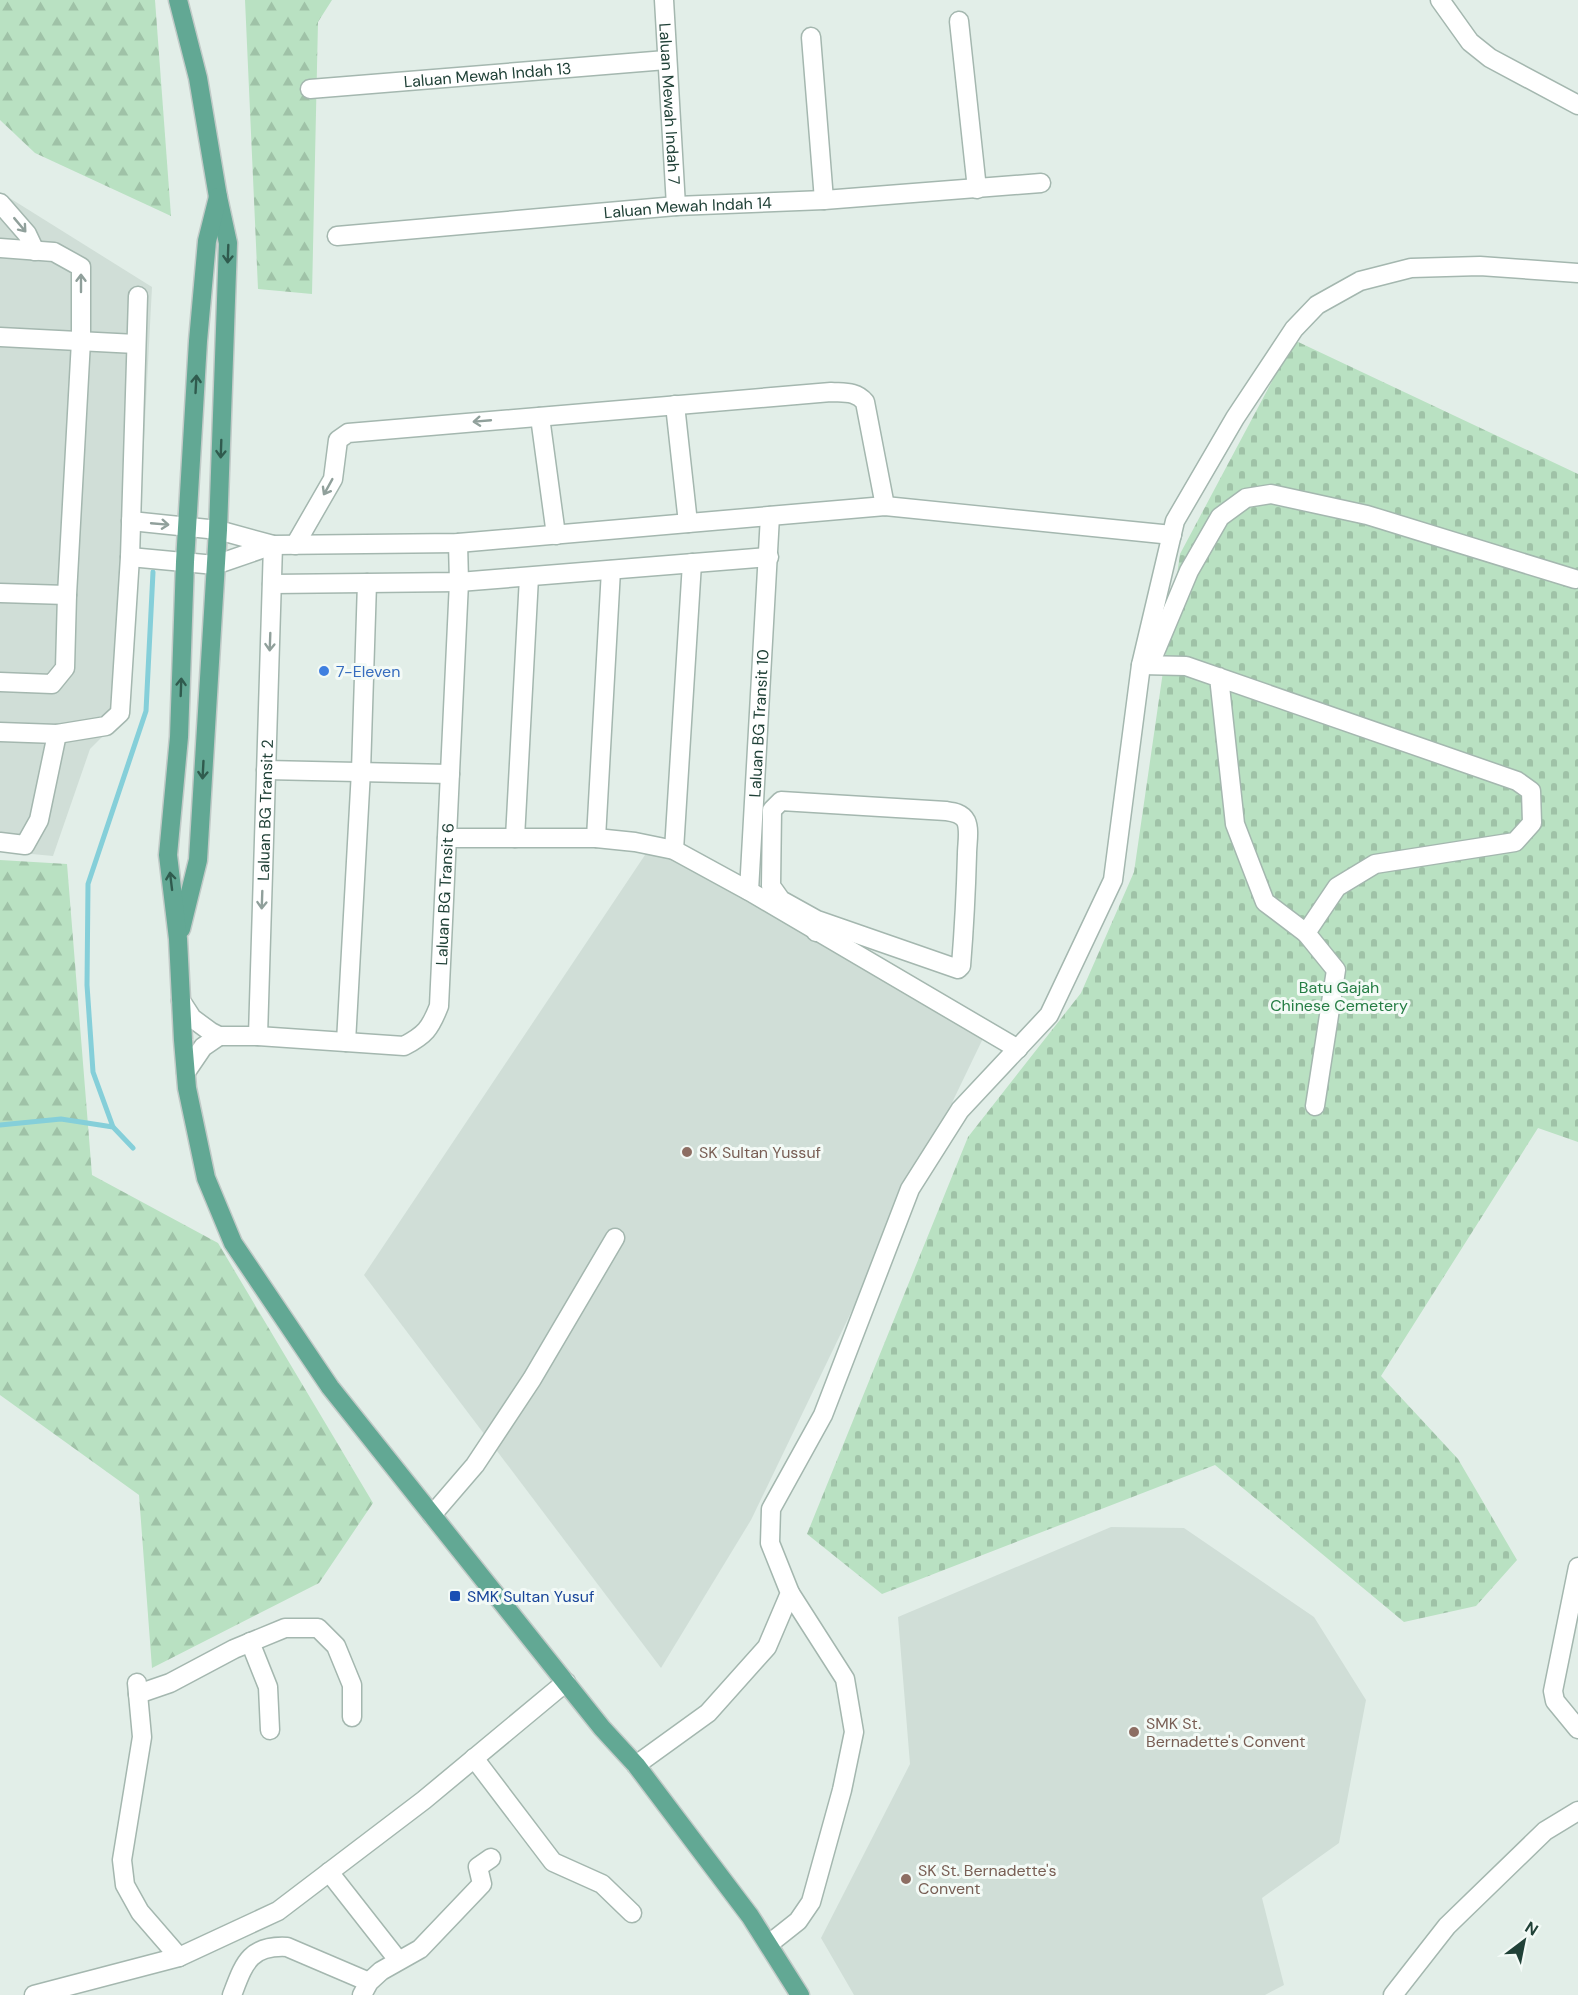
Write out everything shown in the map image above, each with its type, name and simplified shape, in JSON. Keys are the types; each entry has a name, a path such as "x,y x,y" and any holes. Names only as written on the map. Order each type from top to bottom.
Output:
{"main road":[{"path":"178,0 198,78 228,243 218,530 214,565 198,860 178,939"},
{"path":"218,197 207,241 200,318 185,562 179,737 168,855 178,939 187,1088 206,1178 233,1243 330,1387 602,1728 636,1765 769,1944 800,1995"}],"street":[{"name":"Laluan Mewah Indah 7","path":"664,0 676,206"},
{"path":"1440,0 1470,42 1490,58 1578,105"},
{"path":"958,21 977,189"},
{"path":"810,37 824,200"},
{"name":"Laluan Mewah Indah 13","path":"310,89 666,60"},
{"name":"Laluan Mewah Indah 14","path":"337,236 676,206 824,200 1041,183"},
{"path":"0,203 27,234 35,251"},
{"path":"0,248 54,252 81,267 81,341 66,595 65,668 52,684 0,682"},
{"path":"769,1944 798,1921 811,1902 842,1790 854,1732 845,1679 790,1593 770,1543 771,1509 823,1415 910,1189 960,1110 1050,1015 1113,880 1146,665 1175,521 1235,418 1294,329 1317,305 1360,280 1411,268 1480,266 1578,273"},
{"path":"0,732 57,734 106,726 120,713 130,557 138,296"},
{"path":"0,337 136,344"},
{"path":"295,545 333,479 338,440 348,433 831,392 852,393 860,396 866,402 885,506"},
{"path":"675,405 688,524"},
{"path":"540,417 556,535"},
{"path":"1146,665 1189,571 1220,518 1246,498 1270,494 1367,514 1575,579"},
{"path":"131,521 218,530 273,545 458,543 885,506 1172,535"},
{"name":"Laluan BG Transit 10","path":"749,891 771,516"},
{"name":"Laluan BG Transit 6","path":"219,1036 258,1036 404,1046 422,1037 434,1020 439,1006 459,582 458,543"},
{"path":"130,557 214,565 273,545"},
{"name":"Laluan BG Transit 2","path":"258,1036 273,545"},
{"path":"272,584 459,582 769,557"},
{"path":"674,850 692,563"},
{"path":"596,838 611,570"},
{"path":"515,838 529,577"},
{"path":"346,1042 361,771 367,583"},
{"path":"0,593 66,595"},
{"path":"1146,665 1186,666 1517,781 1531,790 1532,823 1515,842 1375,864 1337,886 1306,933"},
{"path":"1219,677 1235,824 1264,902 1306,933 1336,970 1315,1106"},
{"path":"0,842 25,845 39,820 57,734"},
{"path":"266,770 450,774"},
{"path":"781,801 946,811 958,814 966,822 966,890 961,966 958,969 817,926 781,900 771,886 772,810 781,801"},
{"path":"447,838 596,838 635,842 674,850 817,926 1018,1049"},
{"path":"181,1001 192,1018 219,1036 203,1047 186,1072"},
{"path":"432,1515 475,1465 532,1379 615,1238"},
{"path":"1578,1567 1553,1691 1555,1701 1578,1730"},
{"path":"636,1765 708,1713 760,1655 767,1647 790,1593"},
{"path":"179,1957 140,1912 125,1885 122,1860 142,1737 137,1689 170,1683 234,1649 285,1628 318,1628 336,1646 352,1684 352,1717"},
{"path":"250,1642 268,1687 270,1730"},
{"path":"34,1995 179,1957 278,1911 424,1800 566,1682"},
{"path":"474,1758 553,1862 602,1884 632,1913"},
{"path":"1393,1995 1447,1926 1545,1831 1575,1816"},
{"path":"232,1995 245,1963 256,1953 273,1946 287,1947 365,1989 398,1960 420,1949 482,1884 478,1868 491,1858"},
{"path":"329,1872 398,1960"}],"shaded area":[{"path":"0,192 152,287 130,709 90,749 53,856 0,851"},
{"name":"SK Sultan Yussuf","path":"651,846 988,1028 751,1520 661,1668 364,1275"},
{"name":"SMK St. Bernadette's Convent","path":"1111,1527 1184,1528 1314,1617 1366,1700 1339,1843 1262,1898 1284,1985 1265,1995 854,1995 821,1938 910,1764 898,1617"}],"green space":[{"path":"0,0 155,0 171,216 35,153 0,120"},
{"path":"245,0 332,0 318,22 312,294 258,289"},
{"name":"Batu Gajah Chinese Cemetery","path":"1294,340 1578,474 1578,1142 1538,1128 1381,1376 1458,1459 1517,1560 1476,1606 1404,1622 1215,1465 882,1594 807,1534 968,1137 1081,993 1134,872 1180,554"},
{"path":"0,860 67,864 92,1175 218,1243 373,1503 319,1583 152,1668 139,1495 0,1395"}],"waterway":[{"path":"113,1127 93,1072 87,985 88,884 146,711 153,572"},
{"path":"0,1125 61,1119 113,1127 133,1148"}],"place":[{"name":"7-Eleven","path":"324,671"},
{"name":"SK Sultan Yussuf","path":"687,1152"},
{"name":"SMK Sultan Yusuf","path":"455,1596"},
{"name":"SMK St. Bernadette's Convent","path":"1134,1732"},
{"name":"SK St. Bernadette's Convent","path":"906,1879"}]}
